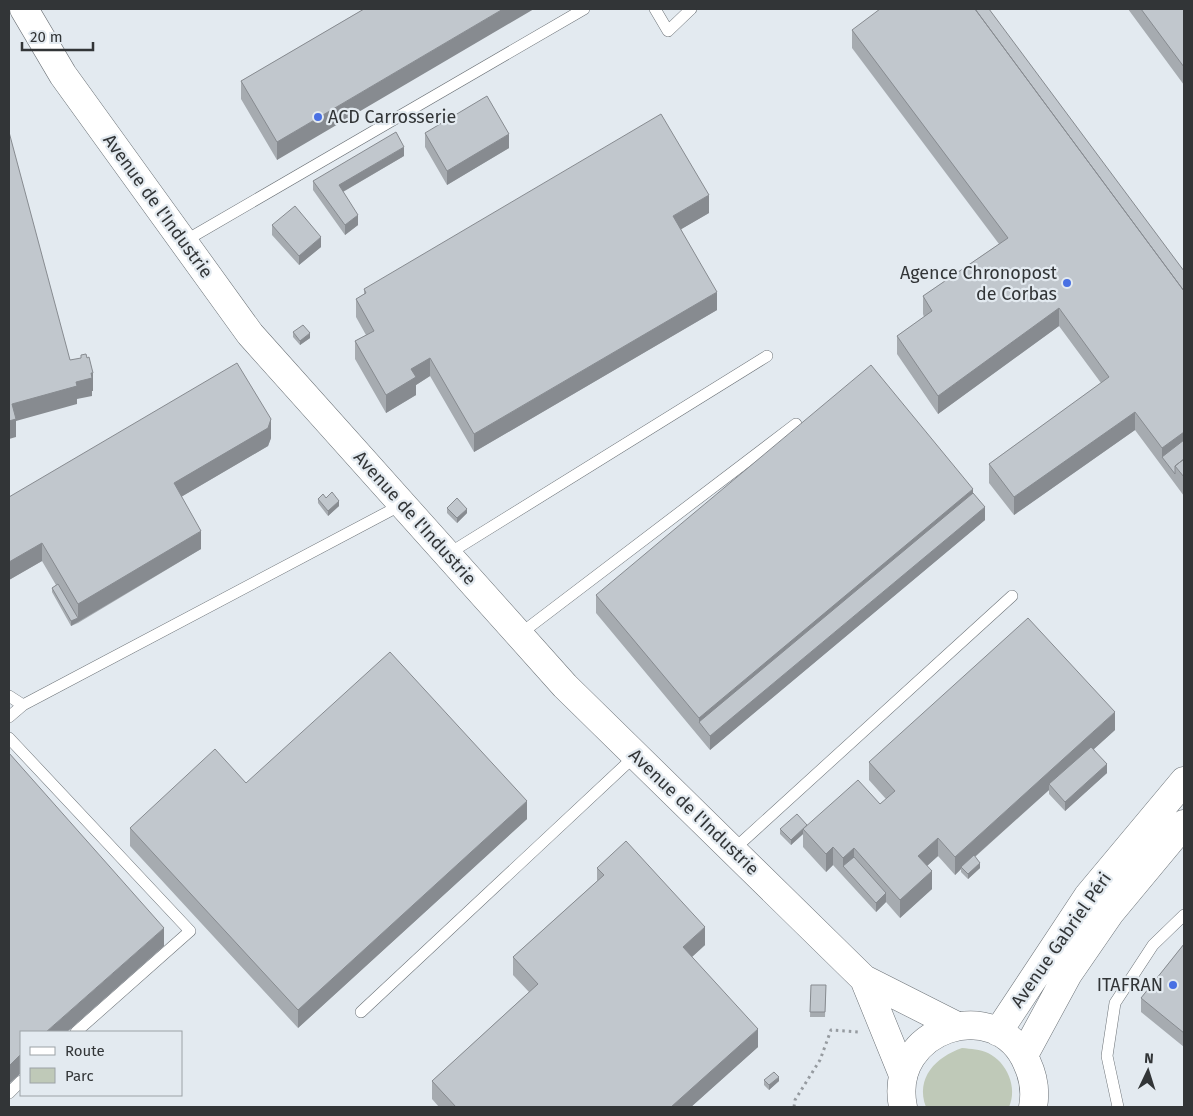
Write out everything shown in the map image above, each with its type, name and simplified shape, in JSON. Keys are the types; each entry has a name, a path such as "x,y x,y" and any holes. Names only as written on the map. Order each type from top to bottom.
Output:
{"street":[{"name":"Avenue de l'Industrie","path":"24,9 62,74 250,334 566,686 864,979 957,1026"},
{"name":"Avenue Gabriel Péri","path":"998,1032 1088,896 1184,781"},
{"name":"Avenue Gabriel Péri","path":"1024,1055 1068,974 1110,913 1184,824"},
{"name":"Avenue de l'Industrie","path":"864,979 904,1075"},
{"path":"903,1107 904,1075 913,1054 923,1042 936,1033 957,1026 979,1026 998,1032 1011,1041 1024,1055 1034,1078 1033,1107"}],"lane":[{"path":"183,242 584,9"},
{"path":"655,9 668,31 691,9"},
{"path":"448,554 767,356"},
{"path":"520,634 796,424"},
{"path":"9,718 23,705 403,504"},
{"path":"733,850 1012,596"},
{"path":"9,696 23,705"},
{"path":"9,738 190,931 77,1031"},
{"path":"361,1012 636,755"},
{"path":"1118,1107 1106,1056 1115,1003 1153,945 1184,915"},
{"path":"9,1093 20,1083"}],"path":[{"path":"794,1107 795,1100 820,1060 831,1030 856,1032 884,1027"}],"green space":[{"path":"962,1048 985,1052 995,1057 1001,1063 1009,1076 1011,1084 1012,1092 1009,1107 926,1107 923,1087 930,1070 944,1057"}],"building":[{"path":"364,9 503,9 277,142 241,81"},
{"name":"Agence Chronopost de Corbas","path":"880,9 975,9 1184,291 1184,432 1162,448 1135,412 1014,497 989,464 1109,377 1059,308 938,396 897,336 932,311 923,296 1008,238 852,30"},
{"path":"975,9 989,9 1184,271 1184,291"},
{"path":"1141,9 1184,9 1184,67"},
{"path":"487,96 509,134 447,171 425,133"},
{"path":"661,114 709,195 673,216 717,292 474,434 430,358 411,369 416,377 386,395 355,341 374,331 356,299 366,293 364,289"},
{"path":"9,132 70,360 81,358 81,355 86,354 87,358 89,357 93,373 91,373 92,378 76,382 77,386 12,404 16,419 9,421"},
{"path":"396,132 404,147 339,185 358,215 345,225 313,181"},
{"path":"295,206 321,237 299,256 272,225"},
{"path":"303,325 310,333 300,341 293,332"},
{"path":"237,363 271,419 268,428 174,483 201,531 78,604 42,543 9,562 9,497"},
{"path":"871,365 973,489 699,718 596,595"},
{"path":"1184,440 1184,459 1175,466 1175,474 1162,457"},
{"path":"1184,459 1184,477 1175,466"},
{"path":"332,492 339,501 328,511 318,499 323,494 326,498"},
{"path":"973,493 985,507 710,736 699,722"},
{"path":"457,498 467,509 457,518 447,508"},
{"path":"58,584 78,618 71,621 52,588"},
{"path":"1028,618 1115,712 955,857 938,838 918,856 932,871 900,900 854,848 843,858 833,847 826,854 803,829 858,780 880,804 895,791 869,762"},
{"path":"390,652 527,801 298,1010 130,828 215,749 246,783"},
{"path":"1091,747 1107,764 1065,802 1049,784"},
{"path":"9,753 164,928 47,1031 20,1031 20,1055 9,1066"},
{"path":"797,814 807,825 791,840 780,829"},
{"path":"626,841 705,927 683,947 758,1029 671,1107 456,1107 432,1081 538,984 513,957 604,875 597,868"},
{"path":"974,855 980,863 968,874 961,867"},
{"path":"854,857 886,893 876,903 843,866"},
{"name":"ITAFRAN","path":"1184,944 1184,1033 1141,998"},
{"path":"811,985 826,985 825,1012 810,1012"},
{"path":"774,1072 779,1077 769,1085 764,1080"}],"place":[{"name":"ACD Carrosserie","path":"318,117"},
{"name":"Agence Chronopost de Corbas","path":"1067,283"},
{"name":"ITAFRAN","path":"1173,985"}]}
